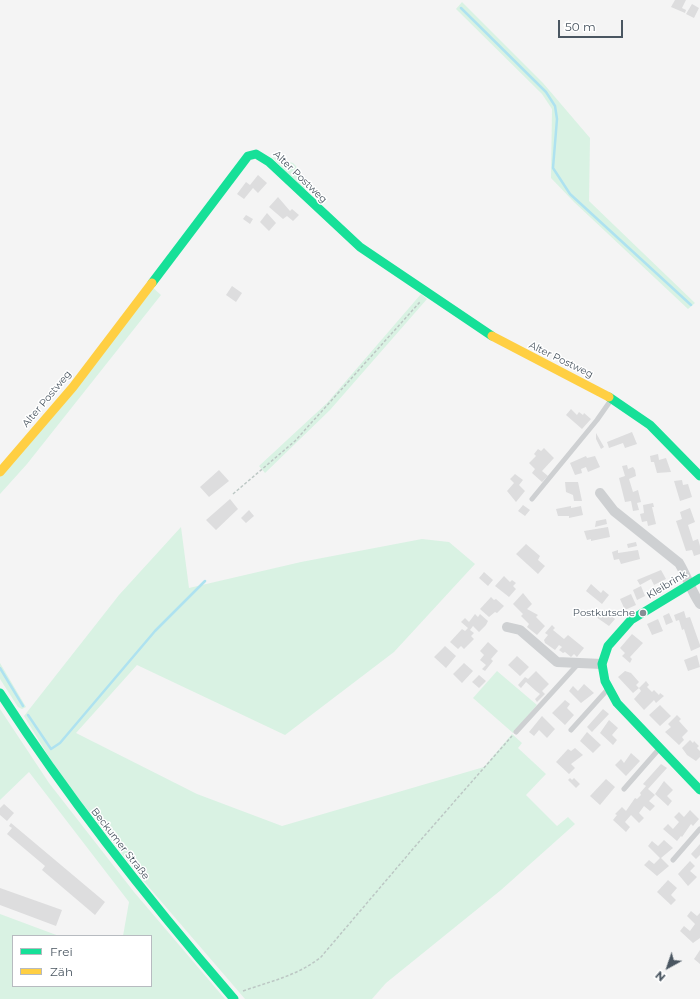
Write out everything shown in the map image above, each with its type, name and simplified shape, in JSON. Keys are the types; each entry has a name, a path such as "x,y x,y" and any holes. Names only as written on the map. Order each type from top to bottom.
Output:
{"street":[{"name":"Alter Postweg","path":"0,472 73,387 248,156 256,154 262,156 360,247 427,294 497,340 612,398 650,425 700,476"},
{"path":"600,493 614,511 679,563 686,574 700,604"},
{"name":"Kleibrink","path":"602,664 608,646 631,620 700,578"},
{"path":"507,627 520,630 557,662 602,664 608,689 617,703 700,790"},
{"name":"Beckumer Straße","path":"0,693 56,778 117,859 233,997"}],"lane":[{"path":"532,499 597,420 612,398"},
{"path":"516,732 578,664"},
{"path":"571,730 608,689"},
{"path":"624,789 660,747"},
{"path":"673,860 700,828"}],"path":[{"path":"233,494 294,441 427,294"},
{"path":"233,997 307,969 321,957 418,843 516,732"}],"green space":[{"path":"462,2 543,83 590,138 589,201 695,303 688,309 574,202 551,178 552,109 542,94 456,9"},
{"path":"272,157 293,163 296,166 307,194"},
{"path":"151,286 161,295 27,464 0,494 0,474"},
{"path":"421,294 427,299 330,410 265,473 259,466 327,403"},
{"path":"181,527 189,588 301,562 422,539 449,542 475,564 394,652 285,735 137,665 76,733 197,794 282,826 484,767 512,734 522,743 518,748 546,774 526,795 557,826 568,817 575,824 501,890 386,983 372,999 245,999 141,878 60,775 24,716 119,595"},
{"path":"0,663 26,707 22,709 18,707 0,679"},
{"path":"497,671 537,705 513,733 473,698"},
{"path":"0,709 49,783 134,892 225,999 0,999 0,914 56,935 12,935 12,987 152,987 152,935 123,935 129,902 29,772 0,800"}],"building":[{"path":"675,0 686,0 682,8 686,10 685,13 671,7"},
{"path":"692,4 699,8 694,18 686,14"},
{"path":"258,175 267,183 258,193 253,188 244,199 237,194 246,182 250,185"},
{"path":"278,197 290,211 292,209 299,215 293,221 287,216 283,219 269,207"},
{"path":"267,213 276,223 269,231 260,222"},
{"path":"246,215 253,219 250,224 243,219"},
{"path":"232,286 242,293 236,302 226,295"},
{"path":"571,409 577,415 579,412 583,415 584,413 591,419 582,429 566,415"},
{"path":"632,432 637,444 625,448 623,443 609,448 607,442"},
{"path":"596,433 604,447 601,449 596,439"},
{"path":"544,448 554,458 542,471 548,476 542,482 532,473 535,469 529,463 536,456 534,454 538,449 541,451"},
{"path":"658,454 659,460 666,458 671,472 657,473 654,462 651,462 650,456"},
{"path":"586,456 587,458 595,456 600,467 588,472 586,467 581,469 582,473 575,475 570,463"},
{"path":"627,465 628,469 633,467 635,470 636,476 629,479 633,492 638,490 641,502 637,503 639,510 633,511 631,501 625,502 619,478 625,476 622,466"},
{"path":"219,470 229,481 209,497 200,487"},
{"path":"515,474 523,480 519,485 525,491 516,502 507,491 514,483 510,479"},
{"path":"682,480 683,485 688,484 692,497 680,501 674,481"},
{"path":"565,482 578,482 582,501 574,501 573,495 566,492"},
{"path":"230,499 238,509 216,530 206,520"},
{"path":"653,503 654,507 652,507 656,524 648,526 647,521 642,522 640,514 644,513 643,505"},
{"path":"523,505 530,510 525,516 518,511"},
{"path":"571,506 571,508 581,506 583,515 569,518 569,516 558,516 556,509"},
{"path":"690,508 695,522 688,525 693,541 698,539 700,546 700,554 694,556 692,550 686,551 676,521 682,519 680,512"},
{"path":"249,510 254,516 246,523 241,518"},
{"path":"606,519 607,524 595,527 596,521"},
{"path":"608,527 610,537 591,541 591,539 587,540 584,531"},
{"path":"636,542 637,546 628,548 627,544"},
{"path":"526,544 540,556 538,560 545,566 538,574 516,554"},
{"path":"618,550 618,553 638,550 640,559 621,564 619,559 614,560 612,552"},
{"path":"661,570 666,579 654,585 651,579 640,585 637,580"},
{"path":"484,572 493,580 488,586 479,578"},
{"path":"504,576 510,582 512,580 516,583 513,586 516,589 509,597 495,586"},
{"path":"591,584 601,593 603,590 609,595 602,604 586,591"},
{"path":"641,586 645,596 637,600 633,590"},
{"path":"523,593 532,604 527,609 538,615 536,617 545,626 537,635 527,627 529,624 521,616 523,614 513,604"},
{"path":"631,594 636,605 625,610 620,599"},
{"path":"491,597 494,600 496,599 504,606 497,613 495,612 489,617 480,609"},
{"path":"605,610 615,619 609,626 596,617"},
{"path":"684,611 686,618 690,617 700,645 700,647 691,651 684,629 682,630 679,620 676,621 674,615"},
{"path":"669,613 673,622 666,625 663,616"},
{"path":"475,614 478,617 480,614 488,621 479,632 473,626 470,630 474,633 471,636 474,639 464,649 461,646 458,649 450,642 462,629 465,631 468,628 461,622 465,618 469,622"},
{"path":"658,619 663,631 652,635 647,624"},
{"path":"552,625 555,628 553,630 564,639 568,635 584,648 577,657 574,654 571,657 565,652 563,653 559,650 562,647 559,645 555,650 545,643 544,640 548,635 545,633"},
{"path":"632,634 643,643 630,657 632,659 630,663 622,656 625,653 620,648"},
{"path":"488,642 498,651 491,659 493,661 485,671 482,669 486,665 480,660 484,655 480,651"},
{"path":"445,646 456,656 446,668 434,657"},
{"path":"697,655 700,667 688,671 684,660"},
{"path":"517,656 529,667 520,676 508,665"},
{"path":"464,663 473,671 462,683 453,674"},
{"path":"536,671 549,684 542,691 545,694 537,702 535,699 540,694 526,682 521,688 518,685 525,677 528,679"},
{"path":"625,671 631,673 639,682 636,685 639,688 633,693 618,677"},
{"path":"479,675 486,681 479,688 472,682"},
{"path":"646,681 649,685 647,687 652,692 654,690 659,695 660,693 664,696 656,703 654,700 644,710 634,699 641,691 639,688"},
{"path":"584,684 594,693 581,703 569,691 573,686 578,691"},
{"path":"565,700 570,704 567,708 574,715 565,725 552,713"},
{"path":"660,705 671,716 660,726 649,715"},
{"path":"603,709 609,714 592,732 587,727"},
{"path":"677,715 681,719 679,721 688,731 682,737 684,740 679,745 665,732 671,727 668,724"},
{"path":"542,716 555,729 547,738 539,730 534,736 529,732"},
{"path":"609,720 618,728 612,735 617,740 613,745 600,733"},
{"path":"587,732 601,745 593,753 580,741"},
{"path":"690,740 693,743 694,741 699,746 697,748 700,751 700,757 696,761 687,755 682,748"},
{"path":"575,748 583,755 571,764 575,768 569,774 556,762 568,749 571,751"},
{"path":"631,753 640,761 626,776 615,765 621,759 624,763"},
{"path":"661,764 667,768 648,789 655,795 649,801 655,806 650,811 644,806 639,813 644,818 639,823 631,815 625,822 630,827 626,832 613,820 617,815 615,814 622,807 626,811 635,798 637,799 641,795 640,793 646,786 643,784"},
{"path":"570,778 572,780 574,778 580,784 576,788 568,780"},
{"path":"606,779 615,787 600,805 590,796"},
{"path":"664,781 673,790 667,796 672,801 668,806 655,794"},
{"path":"4,804 14,813 7,821 0,815 0,808"},
{"path":"690,810 699,819 693,826 691,824 682,837 681,836 677,841 663,829 668,824 673,829 679,822 674,817 679,812 684,817"},
{"path":"11,823 105,902 95,915 42,870 45,866 7,834 12,828 9,826"},
{"path":"664,840 673,848 661,858 669,866 657,876 644,865 649,860 654,864 660,858 648,846 652,841 658,846"},
{"path":"700,844 700,855 696,859 691,854"},
{"path":"690,861 695,866 690,871 697,877 688,886 678,874"},
{"path":"668,880 677,888 671,895 676,900 671,905 657,892"},
{"path":"0,888 62,910 56,926 0,905"},
{"path":"691,911 697,916 700,913 700,938 693,943 680,931 684,926 690,931 695,924 687,916"},
{"path":"700,950 700,964 694,959"}],"waterway":[{"path":"461,8 546,92 555,106 557,119 553,168 570,194 691,305"},
{"path":"28,715 51,749 60,743 155,631 205,581"},
{"path":"0,668 23,706"}],"traffic: fast":[{"path":"152,283 248,156 256,154 269,162 360,247 492,336"},
{"path":"609,397 650,425 700,476"},
{"path":"700,578 631,620 608,646 602,664 605,681 617,703 700,790"},
{"path":"0,693 54,773 112,850 234,999"}],"traffic: slow":[{"path":"0,472 73,387 152,283"},
{"path":"492,336 609,397"}],"place":[{"name":"Postkutsche","path":"643,613"}]}
